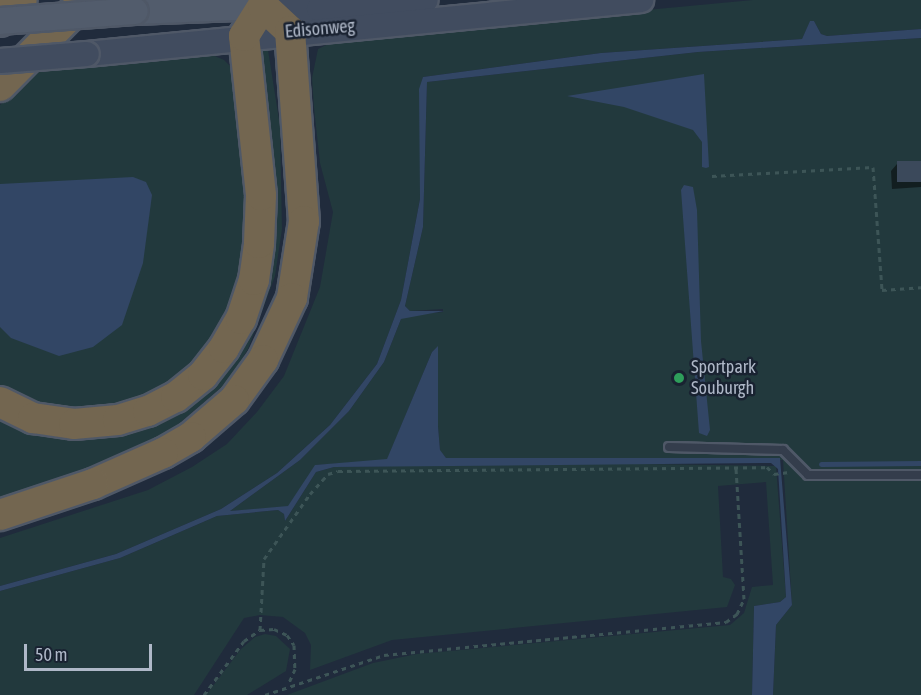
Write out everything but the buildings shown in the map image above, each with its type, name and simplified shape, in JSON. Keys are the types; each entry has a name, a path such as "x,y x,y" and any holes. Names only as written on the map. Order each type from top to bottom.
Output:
{"highway":[{"path":"0,21 22,0"},
{"path":"0,86 85,0"},
{"path":"0,402 33,418 74,424 118,420 148,411 176,397 203,375 224,348 242,319 254,279 259,243 261,195 244,36 263,6 290,32 304,221 292,298 263,360 234,400 190,437 164,453 93,484 0,515"},
{"path":"0,75 49,34"}],"main road":[{"name":"Edisonweg","path":"0,21 135,11 263,6"}],"street":[{"name":"Edisonweg","path":"263,6 319,9 426,0"},
{"name":"Edisonweg","path":"0,61 641,0"}],"lane":[{"path":"669,447 783,450 808,475 921,475"}],"path":[{"path":"712,176 873,167 882,290 921,287"},
{"path":"265,695 288,685 384,655 726,622 737,614 744,599 736,467"},
{"path":"260,630 264,559 328,474 338,471 767,467 774,474 788,473"},
{"path":"204,695 244,641 260,630 274,629 287,635 294,645 295,669 288,685"}],"green space":[{"path":"753,0 921,0 921,29 827,36 821,34 814,21 810,22 802,39 601,53 423,77 420,199 401,300 377,364 330,425 277,473 221,509 116,554 0,586 0,538 148,490 192,467 227,444 257,412 284,376 320,287 333,212 320,163 314,108 312,78 318,49 338,39"},
{"name":"Sportpark Souburgh","path":"921,38 921,695 773,695 776,625 792,605 783,460 446,458 440,451 438,426 438,347 432,352 387,460 316,465 288,507 230,511 300,460 349,411 384,362 401,319 408,315 443,312 443,309 410,311 405,306 423,227 427,82 698,52"},
{"path":"268,50 280,126 282,229 275,276 248,349 228,382 148,450 0,507 0,413 118,428 252,316 257,62 261,51"},
{"path":"210,54 224,60 234,70 248,195 247,251 237,296 205,356 177,380 118,408 82,411 47,407 0,386 0,105 38,69"},
{"path":"573,463 776,466 786,597 780,602 754,606 752,695 287,695 373,663 417,654 730,625 744,613 752,587 773,585 766,482 718,486 723,577 731,579 735,585 727,607 392,640 310,670 311,645 305,633 283,617 260,615 244,618 194,695 0,695 0,591 120,558 217,516 278,510 284,514 285,521 316,472 334,467"},
{"path":"265,634 276,636 290,649 286,671 247,695 206,695 241,649 255,637"}],"water":[{"path":"810,21 814,21 821,34 827,36 921,29 921,38 698,52 427,82 423,227 405,306 410,311 444,311 401,319 384,362 349,411 300,460 230,511 288,506 315,465 387,459 432,352 438,346 438,426 440,450 446,458 780,458 792,605 776,625 773,695 752,695 754,606 780,602 786,597 778,469 771,463 334,467 316,472 285,521 284,514 278,510 217,516 120,558 0,591 0,586 116,554 221,509 277,473 330,425 377,364 401,300 420,199 419,89 423,77 601,53 802,39"},
{"path":"704,74 709,167 706,168 702,167 702,142 693,130 624,107 567,96"},
{"path":"133,177 146,182 152,195 143,263 122,325 93,347 59,356 11,338 0,327 0,184"},
{"path":"684,185 693,187 697,210 701,341 710,430 707,436 699,433 681,190"}],"waterway":[{"path":"821,464 921,463"}],"place":[{"name":"Sportpark Souburgh","path":"679,378"}]}
